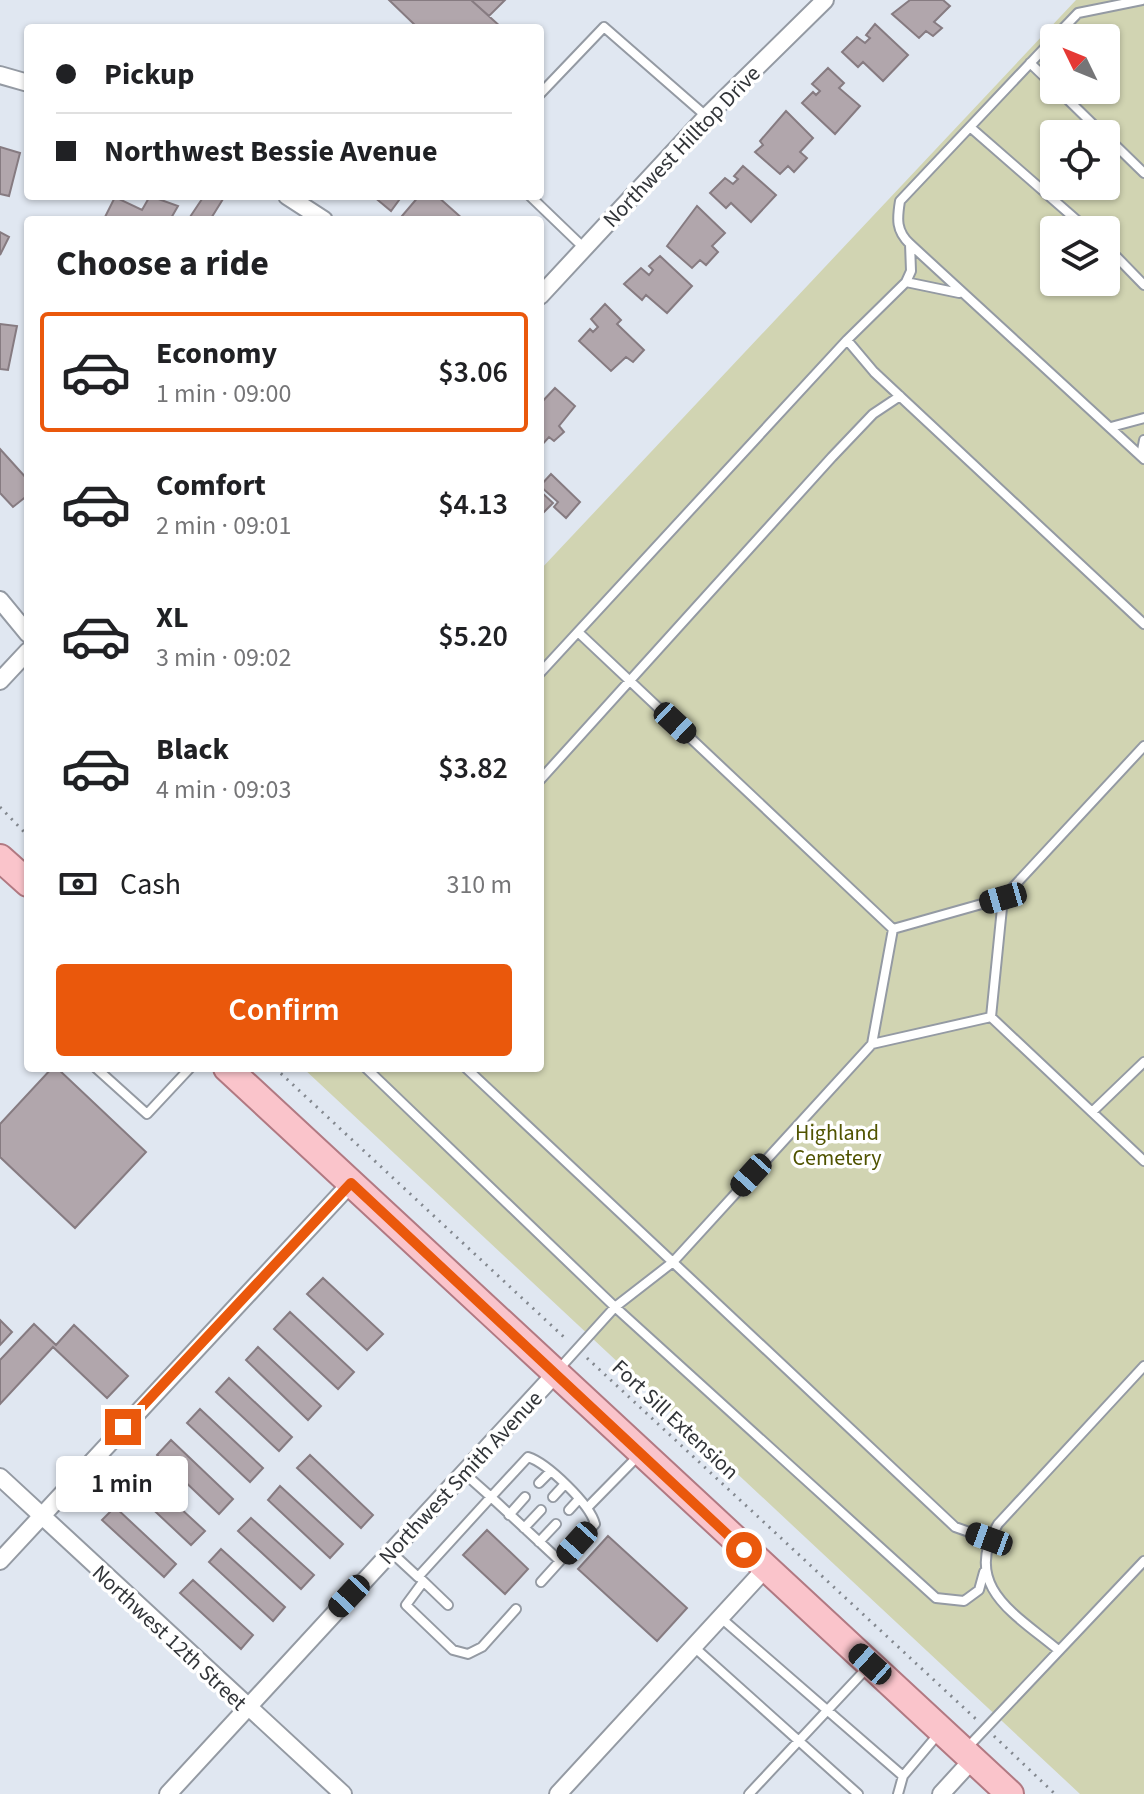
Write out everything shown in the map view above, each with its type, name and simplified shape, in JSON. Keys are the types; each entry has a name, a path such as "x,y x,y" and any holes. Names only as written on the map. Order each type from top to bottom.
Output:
{"main road":[{"path":"2,865 24,880"},
{"path":"231,1072 1010,1794"}],"street":[{"name":"Northwest Hilltop Drive","path":"544,291 707,116 825,0"},
{"path":"0,75 24,82"},
{"path":"293,200 318,216"},
{"path":"0,600 24,629"},
{"path":"0,681 24,655"},
{"path":"0,1561 351,1183"},
{"name":"Northwest Smith Avenue","path":"168,1794 556,1373"},
{"name":"Northwest 12th Street","path":"0,1477 343,1794"},
{"path":"558,1794 765,1569"},
{"path":"941,1794 968,1755"}],"lane":[{"path":"1067,24 1078,13 1142,0"},
{"path":"544,90 604,27 707,116"},
{"path":"1040,53 900,201 897,219 900,235 1142,458"},
{"path":"1030,63 1040,73"},
{"path":"1073,104 1089,120"},
{"path":"970,127 1072,216"},
{"path":"1120,150 1144,173"},
{"path":"534,200 583,247"},
{"path":"544,669 847,340 906,282 911,271 910,244"},
{"path":"1120,260 1144,285"},
{"path":"906,282 946,288 967,296"},
{"path":"847,340 900,396 1144,624"},
{"path":"544,776 632,682 727,571 832,457 873,414 900,396"},
{"path":"1111,427 1144,418"},
{"path":"1142,458 1144,440"},
{"path":"578,632 893,929"},
{"path":"893,929 1003,898 1144,746"},
{"path":"991,1017 1003,898"},
{"path":"556,1373 615,1307 673,1262 872,1044 893,929"},
{"path":"872,1044 991,1017"},
{"path":"991,1017 1144,1161"},
{"path":"1092,1112 1144,1062"},
{"path":"100,1072 147,1114 186,1072"},
{"path":"370,1072 615,1307 936,1598 964,1601 979,1590 989,1539 998,1524 1144,1366"},
{"path":"470,1072 955,1527 989,1539"},
{"path":"587,1508 641,1452"},
{"path":"516,1609 482,1647 468,1654 453,1650 406,1605 421,1579 528,1457 540,1461 579,1499 595,1524 541,1582"},
{"path":"539,1483 550,1472"},
{"path":"464,1473 560,1561"},
{"path":"553,1497 564,1485"},
{"path":"509,1515 525,1497"},
{"path":"569,1510 579,1499"},
{"path":"524,1528 541,1510"},
{"path":"539,1542 556,1524"},
{"path":"391,1552 448,1605"},
{"path":"968,1755 986,1728 1057,1649 1144,1561"},
{"path":"984,1572 999,1602 1057,1649"},
{"path":"721,1617 903,1776"},
{"path":"694,1647 858,1794"},
{"path":"749,1794 796,1740 829,1712 870,1664"},
{"path":"898,1794 903,1776 942,1730"}],"path":[{"path":"0,807 24,832"},
{"name":"Fort Sill Extension","path":"279,1072 1055,1794"}],"green space":[{"name":"Highland Cemetery","path":"1076,0 1144,0 1144,1794 1080,1794 307,1072 544,1072 544,566 1040,38 1040,104 1120,104 1120,24 1053,24"}],"building":[{"path":"389,0 471,0 498,24 414,24"},
{"path":"471,0 505,0 489,16"},
{"path":"910,0 943,0 950,6 934,22 942,28 933,36 926,31 919,38 892,14"},
{"path":"875,24 908,55 883,81 863,62 858,67 842,52 857,37 865,43 870,38 866,35"},
{"path":"828,68 844,83 839,88 860,106 835,134 802,103 813,92 816,95 820,91 812,84"},
{"path":"786,111 813,138 800,152 807,158 794,172 788,166 780,174 755,152 763,145 760,141"},
{"path":"0,147 20,153 9,196 0,194"},
{"path":"743,166 776,195 751,222 731,203 726,208 710,193 725,178 733,184 738,179 734,176"},
{"path":"114,200 121,200 142,210 148,200 161,200 178,206 172,216 106,216"},
{"path":"201,200 222,200 212,216 191,216"},
{"path":"378,200 399,200 391,211"},
{"path":"416,200 442,200 460,216 402,216"},
{"path":"697,206 725,233 712,246 718,252 706,265 700,260 692,268 667,246"},
{"path":"0,232 9,237 0,255"},
{"path":"660,256 692,286 667,313 646,295 642,300 624,284 641,268 649,275 653,270 649,266"},
{"path":"605,304 621,320 617,324 644,350 633,362 626,357 611,371 579,341 590,329 593,332 598,327 591,319"},
{"path":"0,324 17,326 8,370 0,369"},
{"path":"555,388 575,406 559,426 564,432 554,441 549,437 544,443 544,400"},
{"path":"0,449 24,476 24,498 13,507 0,493"},
{"path":"551,474 580,502 566,518 554,507 558,502 544,490 544,482"},
{"path":"544,495 553,503 544,512"},
{"path":"48,1072 61,1072 146,1152 75,1228 0,1157 0,1124"},
{"path":"323,1278 383,1334 367,1350 307,1294"},
{"path":"290,1312 354,1372 338,1389 274,1329"},
{"path":"0,1320 12,1332 0,1345"},
{"path":"34,1324 56,1345 74,1325 128,1376 107,1398 53,1347 0,1404 0,1360"},
{"path":"258,1347 321,1406 308,1420 246,1360"},
{"path":"229,1378 292,1437 279,1451 216,1392"},
{"path":"200,1409 263,1468 250,1482 187,1423"},
{"path":"171,1440 233,1499 219,1514 157,1455"},
{"path":"310,1455 373,1515 361,1528 297,1468"},
{"path":"141,1472 205,1531 191,1545 128,1486"},
{"path":"280,1486 343,1544 330,1558 268,1500"},
{"path":"115,1507 176,1564 164,1577 102,1520"},
{"path":"251,1518 314,1575 301,1589 238,1531"},
{"path":"487,1530 528,1569 505,1594 463,1555"},
{"path":"608,1536 687,1608 657,1641 578,1569"},
{"path":"221,1549 285,1607 273,1621 209,1562"},
{"path":"193,1580 253,1635 241,1649 180,1593"}],"route":[{"path":"123,1427 351,1183 744,1550"}]}
